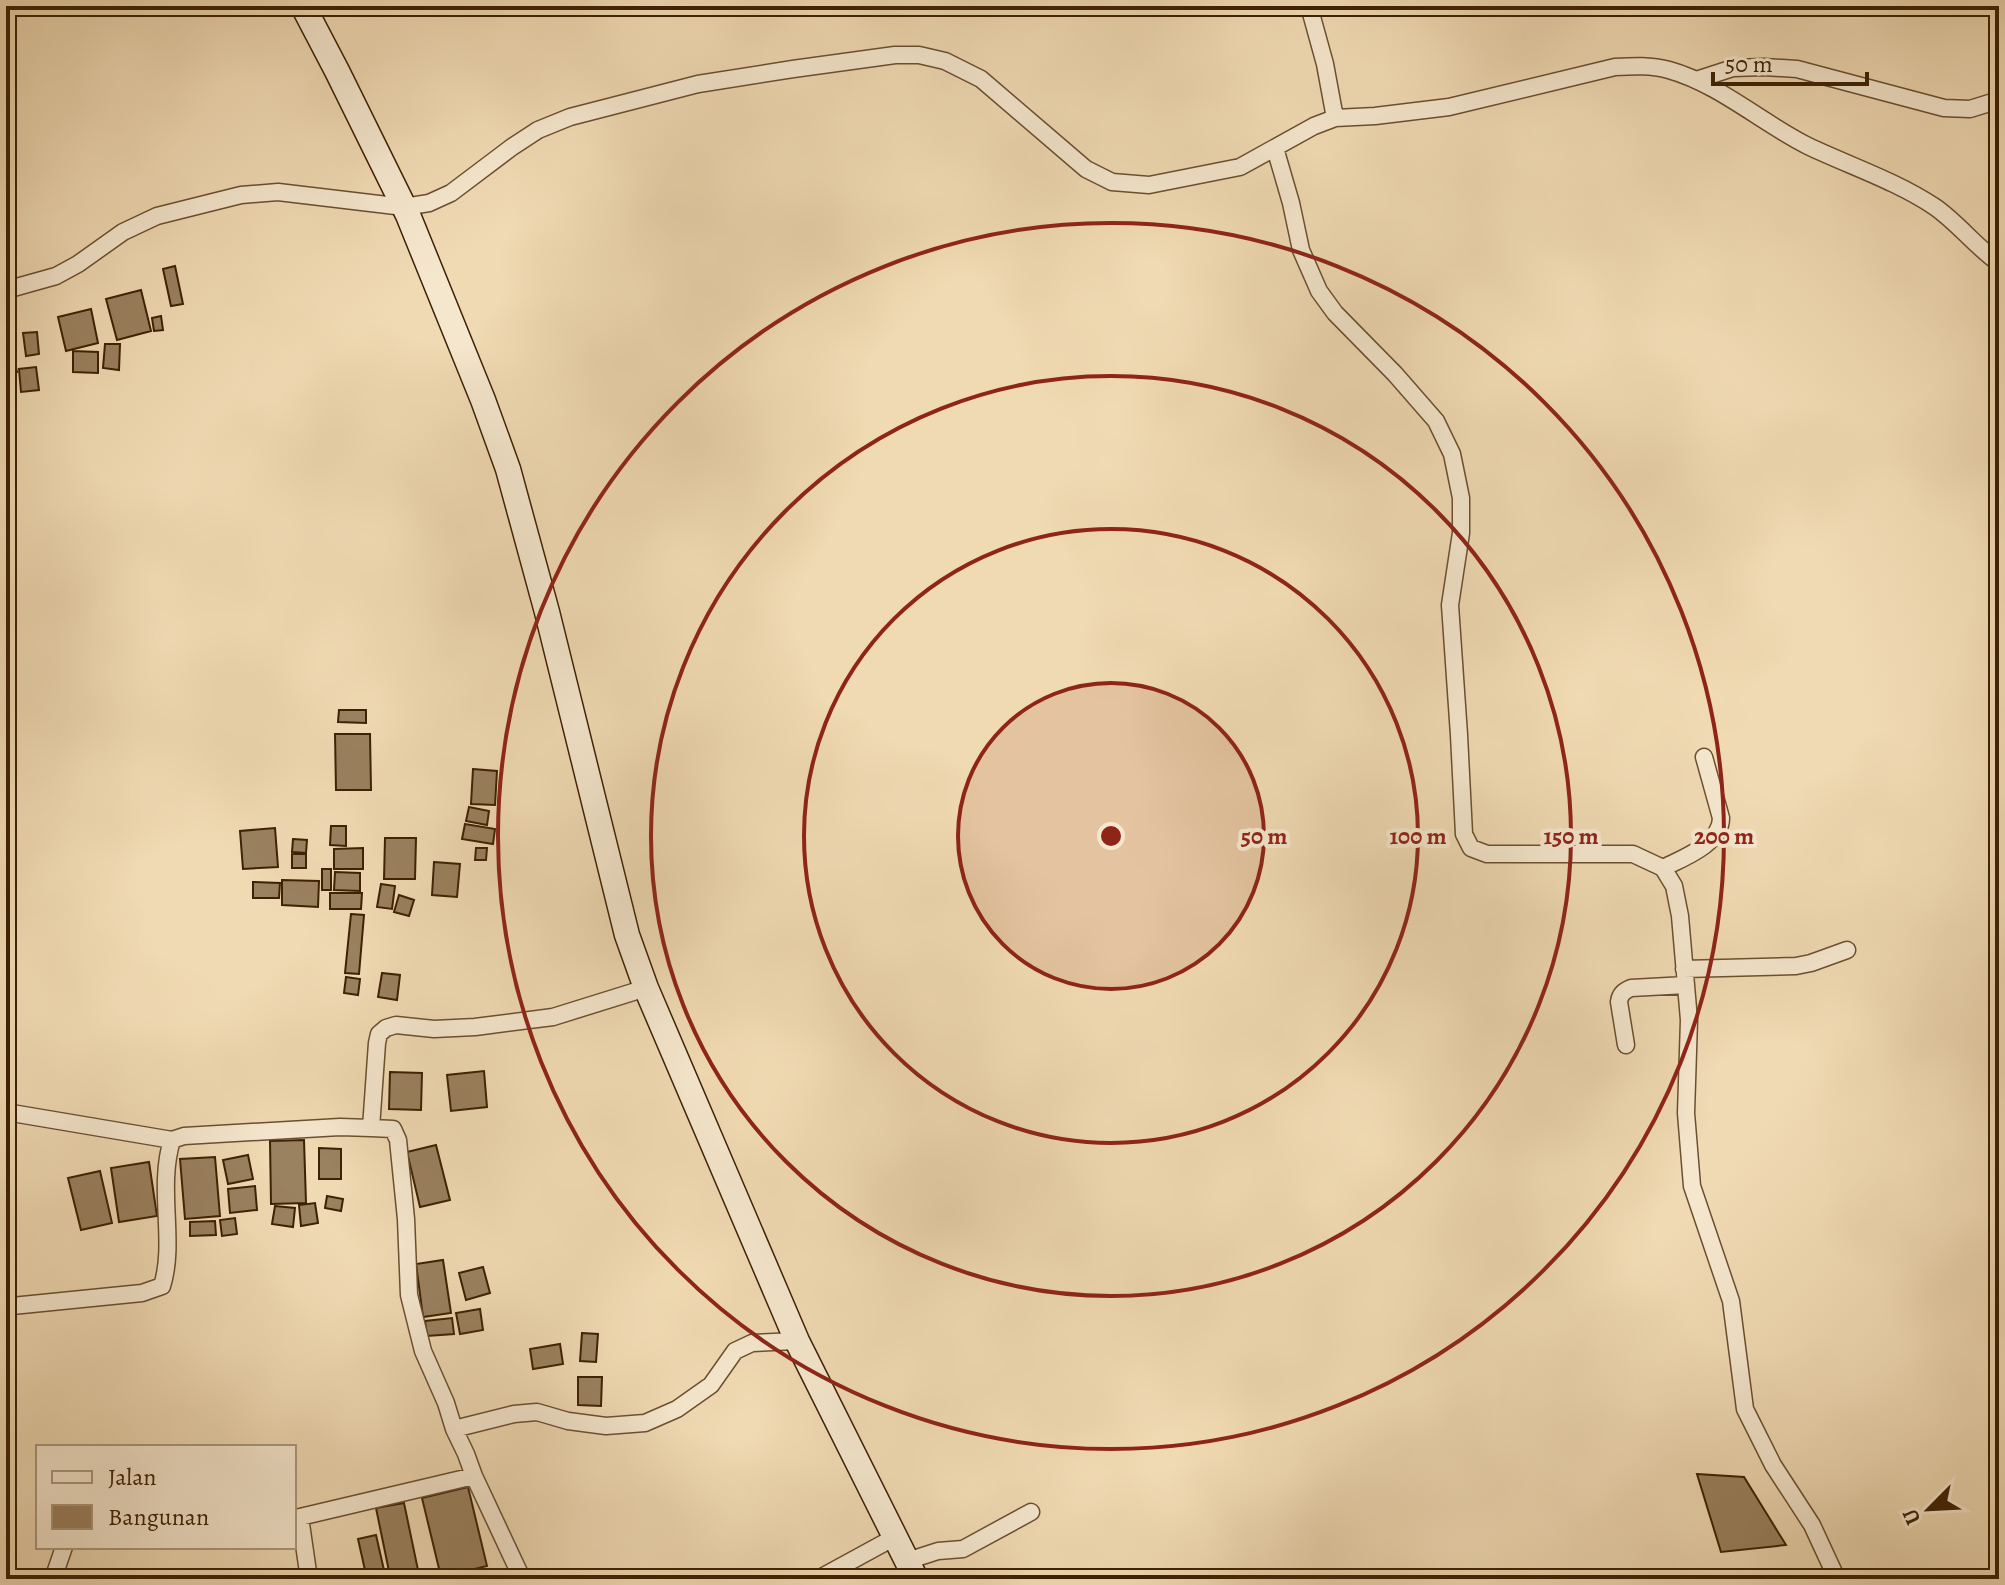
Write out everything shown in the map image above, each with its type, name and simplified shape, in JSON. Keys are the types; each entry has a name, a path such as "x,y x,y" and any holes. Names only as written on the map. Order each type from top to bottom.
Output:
{"street":[{"path":"303,6 404,207 483,400 508,469 551,627 627,935 646,988 797,1341 911,1570 938,1551 963,1549 1031,1512"},
{"path":"1309,6 1325,64 1335,118"},
{"path":"6,290 56,276 123,232 157,216 241,195 278,192 404,207 429,203 451,193 538,130 570,117 698,84 895,55 919,55 945,61 981,79 1086,169 1112,182 1149,185 1240,167 1314,126 1335,118 1449,107 1615,67 1639,65 1668,70 1717,90 1802,143 1913,194 1936,208 1999,263"},
{"path":"1696,80 1733,68 1797,69 1944,108 1970,109 1999,100"},
{"path":"1275,148 1301,250 1319,291 1335,313 1436,421 1452,454 1461,498 1461,533 1450,605 1451,631 1464,834 1471,848 1487,854 1633,854 1663,868 1674,886 1680,916 1689,1020 1686,1113 1692,1186 1731,1301 1745,1409 1773,1465 1812,1525 1837,1579"},
{"path":"1663,868 1694,852 1721,827 1704,757"},
{"path":"1626,1045 1619,1002 1620,996 1631,988 1685,977 1796,966 1847,950"},
{"path":"371,1128 377,1043 379,1034 386,1028 396,1025 434,1029 475,1027 553,1017 646,988"},
{"path":"6,1112 172,1140 184,1136 340,1127 393,1129 398,1140 406,1219 409,1295 423,1351 474,1476 521,1579"},
{"path":"12,1306 142,1293 162,1286 167,1248 167,1156 172,1140"},
{"path":"454,1429 514,1414 537,1412 568,1421 606,1426 645,1423 677,1409 711,1385 735,1351 752,1343 797,1341"},
{"path":"309,1579 297,1520 474,1476"},
{"path":"818,1579 895,1537"},
{"path":"53,1579 63,1549"}],"building":[{"path":"175,266 183,304 171,306 163,269"},
{"path":"141,290 151,331 117,340 106,299"},
{"path":"91,309 98,343 66,351 58,317"},
{"path":"161,316 163,330 154,331 152,318"},
{"path":"37,332 39,354 26,356 23,333"},
{"path":"10,343 17,372 6,374 6,344"},
{"path":"105,344 120,344 119,370 103,368"},
{"path":"73,351 98,352 98,373 73,372"},
{"path":"36,367 39,390 21,392 19,369"},
{"path":"339,710 366,710 366,723 338,722"},
{"path":"335,734 370,734 371,790 336,790"},
{"path":"473,769 497,771 495,805 471,804"},
{"path":"469,807 489,811 487,825 466,821"},
{"path":"465,824 495,829 493,844 462,839"},
{"path":"331,826 346,826 346,846 330,845"},
{"path":"275,828 278,867 243,869 240,831"},
{"path":"385,838 416,838 415,879 384,879"},
{"path":"293,839 307,840 306,853 292,852"},
{"path":"363,848 363,869 334,869 334,849"},
{"path":"476,848 487,848 486,860 475,860"},
{"path":"292,854 306,854 306,868 292,868"},
{"path":"434,862 460,864 457,897 432,895"},
{"path":"322,869 331,869 331,890 322,890"},
{"path":"335,872 360,873 360,891 334,890"},
{"path":"282,880 319,881 318,907 282,905"},
{"path":"253,882 280,883 279,898 253,898"},
{"path":"381,884 395,886 392,909 377,907"},
{"path":"330,893 362,893 361,909 330,909"},
{"path":"399,895 414,900 409,916 394,912"},
{"path":"351,914 364,915 359,974 345,973"},
{"path":"382,973 400,975 397,1000 378,997"},
{"path":"346,977 360,979 358,995 344,993"},
{"path":"484,1071 487,1107 451,1111 447,1075"},
{"path":"390,1072 422,1073 421,1110 389,1109"},
{"path":"304,1140 306,1203 271,1204 270,1141"},
{"path":"436,1145 450,1200 420,1207 407,1152"},
{"path":"319,1148 341,1149 341,1179 319,1179"},
{"path":"248,1155 253,1179 228,1184 223,1160"},
{"path":"215,1157 220,1216 185,1219 180,1159"},
{"path":"149,1162 157,1216 119,1222 111,1168"},
{"path":"100,1171 112,1223 81,1230 68,1178"},
{"path":"255,1186 257,1210 230,1213 228,1189"},
{"path":"327,1196 343,1199 341,1211 325,1208"},
{"path":"315,1203 318,1223 301,1226 299,1205"},
{"path":"275,1206 295,1208 293,1227 272,1224"},
{"path":"235,1218 237,1234 222,1236 220,1220"},
{"path":"215,1221 216,1235 190,1236 190,1222"},
{"path":"443,1260 451,1313 423,1317 416,1264"},
{"path":"483,1267 490,1293 466,1300 459,1273"},
{"path":"480,1309 483,1330 460,1334 456,1313"},
{"path":"452,1318 454,1334 427,1336 425,1321"},
{"path":"582,1333 598,1334 596,1362 580,1361"},
{"path":"560,1344 563,1364 533,1369 530,1349"},
{"path":"578,1377 602,1377 601,1406 578,1405"},
{"path":"1697,1474 1744,1477 1786,1545 1721,1552"},
{"path":"468,1487 487,1566 441,1577 422,1498"},
{"path":"404,1503 418,1570 390,1576 376,1508"},
{"path":"376,1535 386,1579 367,1579 358,1539"}]}
